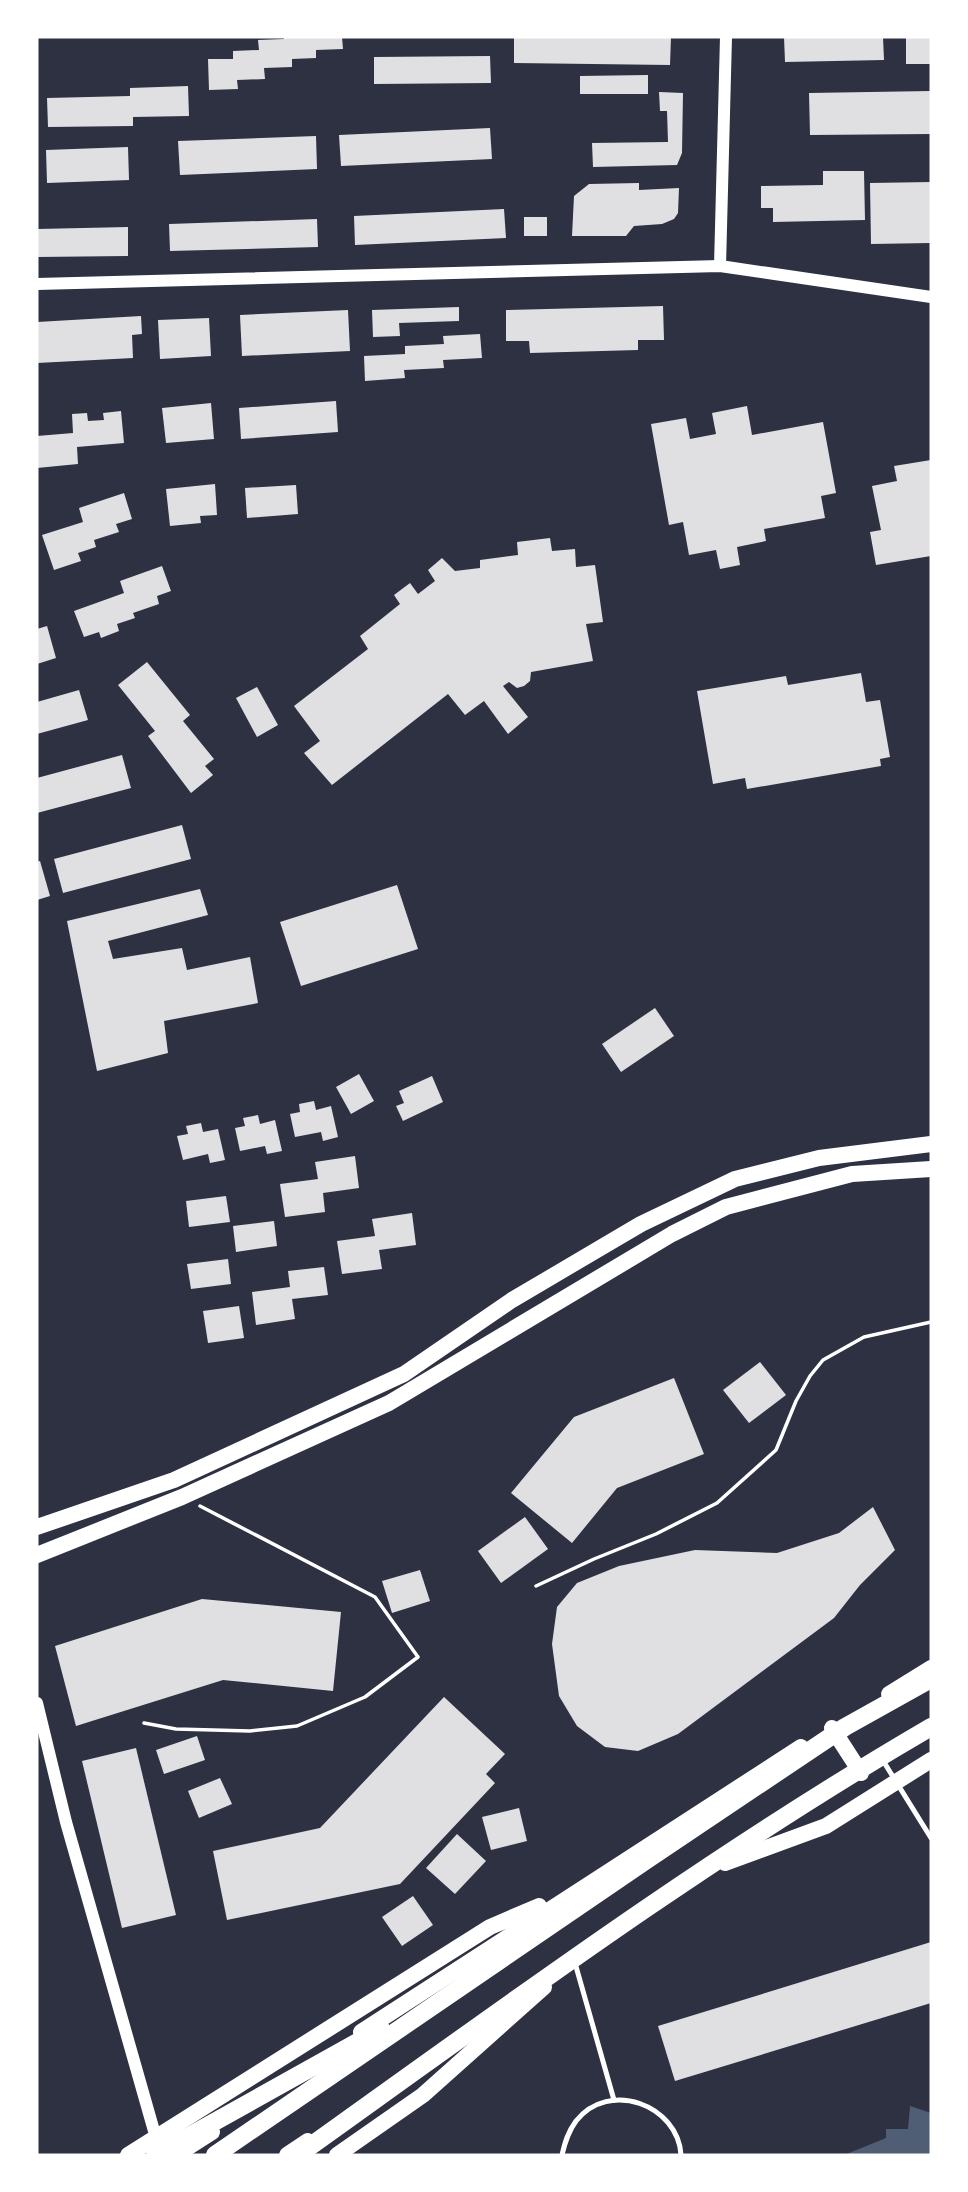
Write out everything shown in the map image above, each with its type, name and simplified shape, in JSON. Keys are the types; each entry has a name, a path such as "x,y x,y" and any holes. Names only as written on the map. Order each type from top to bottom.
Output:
{"highway":[{"path":"215,2155 845,1727 931,1679"},
{"path":"298,2155 596,1942 849,1775 931,1727"},
{"path":"155,2155 476,1976"}],"main road":[{"path":"37,1527 174,1480 404,1374 512,1300 629,1230 735,1179 819,1158 931,1144"},
{"path":"37,1555 182,1497 389,1403 672,1234 726,1207 852,1174 931,1169"},
{"path":"176,2155 763,1770 931,1668"},
{"path":"287,2155 575,1960 931,1727"},
{"path":"832,1728 861,1773"},
{"path":"725,1863 826,1826 931,1760"},
{"path":"128,2155 490,1927 583,1887"},
{"path":"337,2155 423,2095 575,1960"}],"street":[{"path":"720,266 726,37"},
{"path":"37,284 720,266 931,297"},
{"path":"37,1703 66,1822 161,2155"}],"lane":[{"path":"882,1759 931,1838"},
{"path":"575,1960 614,2100"},
{"path":"562,2155 566,2136 578,2119 594,2106 614,2100 633,2101 650,2107 665,2118 676,2134 681,2155"}],"path":[{"path":"536,1586 656,1534 717,1503 776,1450 796,1401 823,1360 864,1337 931,1322"},
{"path":"144,1723 176,1728 250,1731 296,1726 365,1697 418,1657 375,1597 182,1497"}],"water":[{"path":"910,2106 931,2113 931,2155 844,2155 886,2138 886,2129 908,2129"}],"building":[{"path":"342,37 343,49 316,50 316,58 292,59 292,67 264,68 265,79 237,80 238,89 209,90 208,59 233,59 233,51 259,50 258,40"},
{"path":"514,37 671,37 670,65 514,63"},
{"path":"784,37 883,37 884,60 785,62"},
{"path":"906,37 931,37 931,64 906,64"},
{"path":"490,56 491,83 374,84 374,57"},
{"path":"648,75 648,94 580,94 580,76"},
{"path":"188,86 189,116 133,117 133,126 48,127 47,98 130,96 130,88"},
{"path":"931,91 931,134 810,135 809,93"},
{"path":"659,92 683,93 682,153 677,165 593,167 592,143 668,142 667,111 660,111"},
{"path":"490,128 492,159 341,166 339,135"},
{"path":"316,136 317,169 180,175 178,141"},
{"path":"128,147 129,180 47,183 46,150"},
{"path":"823,171 864,171 865,220 773,222 773,208 761,208 761,186 823,185"},
{"path":"931,182 931,243 871,244 870,183"},
{"path":"639,183 639,190 679,188 678,213 674,219 662,224 634,226 626,236 572,236 574,196 589,184"},
{"path":"504,209 506,238 355,245 354,216"},
{"path":"524,217 547,217 547,236 524,236"},
{"path":"317,219 318,247 170,251 169,224"},
{"path":"128,227 128,256 37,257 37,229"},
{"path":"663,306 664,340 638,340 638,350 530,353 529,341 506,341 506,310"},
{"path":"459,307 459,321 399,323 400,336 373,337 372,310"},
{"path":"348,310 350,351 242,356 240,315"},
{"path":"141,316 142,334 132,335 133,358 37,363 37,322"},
{"path":"209,318 211,356 160,359 158,320"},
{"path":"480,334 482,358 443,360 444,368 404,370 405,378 365,381 364,356 405,354 405,346 444,344 443,336"},
{"path":"336,401 338,432 241,439 239,408"},
{"path":"211,403 214,439 166,443 162,408"},
{"path":"747,406 752,435 823,422 836,493 821,496 825,518 764,529 766,541 737,547 740,565 720,569 716,550 689,555 683,522 669,525 651,424 686,418 690,439 716,434 712,413"},
{"path":"121,411 124,443 77,447 78,464 37,468 37,436 73,433 72,414 87,413 88,421 104,420 103,413"},
{"path":"931,460 931,556 876,565 870,532 881,530 872,486 897,481 894,466"},
{"path":"215,484 217,515 200,516 201,523 170,526 166,489"},
{"path":"296,485 298,514 247,518 245,488"},
{"path":"124,493 132,519 116,524 119,532 94,540 96,547 78,553 81,561 54,570 42,535 83,522 79,508"},
{"path":"550,538 552,551 575,549 576,567 595,565 603,622 586,624 593,661 531,672 530,681 524,686 517,688 509,682 503,686 528,717 508,734 484,701 465,715 448,694 332,785 304,753 320,741 294,706 368,649 360,636 400,604 394,595 410,583 418,594 435,581 428,570 442,558 455,571 480,568 480,560 518,555 517,542"},
{"path":"162,566 171,591 157,596 159,604 133,613 135,618 117,624 119,631 101,638 99,632 84,637 74,611 124,593 120,581"},
{"path":"47,626 56,658 37,664 37,629"},
{"path":"147,662 190,715 183,721 214,759 205,766 213,775 191,793 148,736 155,731 118,685"},
{"path":"861,673 866,702 880,700 890,757 880,759 881,766 747,789 745,778 713,784 697,691 786,676 788,685"},
{"path":"257,687 278,725 257,737 236,698"},
{"path":"79,690 88,720 37,734 37,702"},
{"path":"122,755 131,788 37,813 37,778"},
{"path":"182,825 191,859 63,893 54,859"},
{"path":"40,861 50,896 37,900 37,862"},
{"path":"397,885 418,949 301,986 280,922"},
{"path":"200,889 208,915 108,941 113,959 182,948 187,970 250,957 258,1003 164,1021 168,1053 97,1071 67,921"},
{"path":"655,1008 674,1036 621,1072 602,1044"},
{"path":"359,1074 374,1101 351,1114 336,1087"},
{"path":"432,1076 443,1102 403,1121 396,1106 404,1103 399,1091"},
{"path":"314,1101 316,1110 331,1106 338,1137 323,1141 321,1132 295,1137 290,1114 300,1112 299,1104"},
{"path":"258,1115 260,1124 275,1120 282,1151 267,1154 265,1146 240,1151 235,1128 245,1126 243,1118"},
{"path":"201,1123 203,1132 218,1129 225,1160 210,1163 208,1154 183,1160 177,1136 188,1134 186,1126"},
{"path":"355,1156 359,1188 323,1193 325,1212 285,1217 280,1184 318,1179 315,1162"},
{"path":"226,1196 230,1222 189,1227 186,1201"},
{"path":"412,1213 416,1245 379,1250 382,1269 342,1274 337,1241 375,1236 372,1219"},
{"path":"274,1221 277,1246 236,1252 233,1226"},
{"path":"228,1259 231,1284 191,1289 187,1264"},
{"path":"324,1267 328,1295 292,1299 295,1319 256,1325 252,1292 290,1287 288,1271"},
{"path":"239,1306 244,1338 208,1343 203,1311"},
{"path":"760,1362 786,1395 749,1423 723,1390"},
{"path":"674,1378 704,1454 617,1488 572,1543 511,1493 574,1417"},
{"path":"873,1507 895,1550 860,1585 834,1618 678,1734 638,1751 605,1747 577,1726 559,1696 552,1644 557,1607 577,1583 619,1566 695,1550 777,1553 839,1533"},
{"path":"525,1517 548,1549 501,1583 478,1551"},
{"path":"420,1570 430,1601 392,1613 382,1581"},
{"path":"202,1599 341,1612 333,1691 223,1680 76,1726 55,1646"},
{"path":"444,1697 505,1754 486,1774 495,1783 400,1884 227,1920 213,1851 320,1828"},
{"path":"197,1736 205,1760 164,1774 156,1750"},
{"path":"136,1748 176,1915 122,1928 82,1761"},
{"path":"220,1778 232,1804 199,1818 188,1791"},
{"path":"519,1808 527,1841 491,1850 482,1817"},
{"path":"457,1834 486,1861 455,1894 426,1868"},
{"path":"413,1896 433,1925 402,1946 382,1917"},
{"path":"931,1942 931,2003 675,2081 658,2026"}]}
